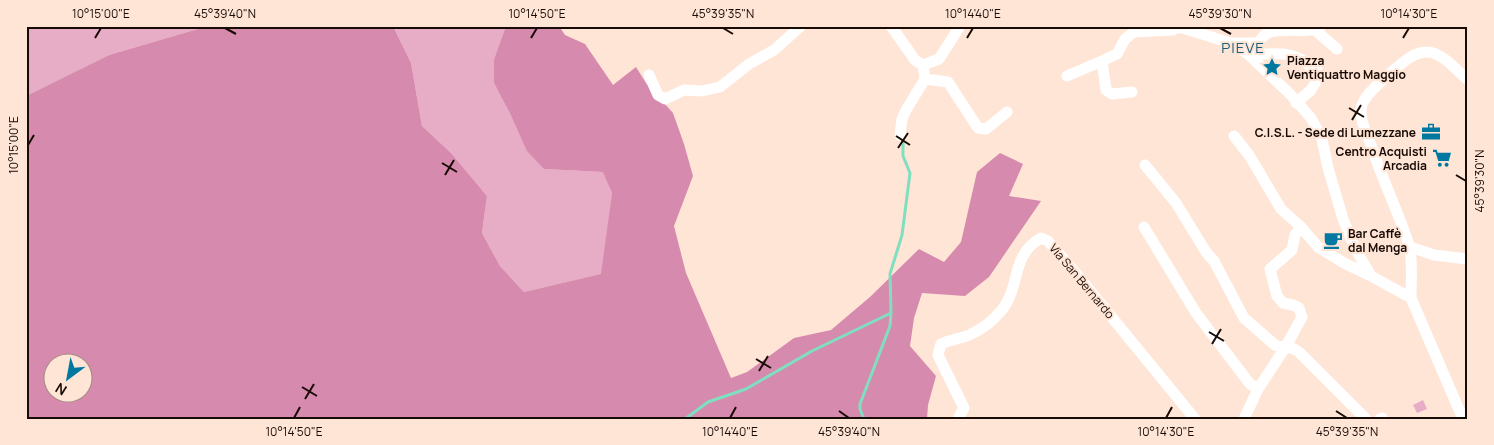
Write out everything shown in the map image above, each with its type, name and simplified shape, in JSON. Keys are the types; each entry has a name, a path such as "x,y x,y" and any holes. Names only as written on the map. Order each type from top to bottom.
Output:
{"street":[{"path":"649,75 658,95 665,99 684,90 720,87 749,64 774,50 801,26"},
{"path":"891,26 915,60 923,65 925,79 902,119 900,136"},
{"path":"923,65 939,59 960,26"},
{"path":"1067,76 1117,54 1125,39 1134,32 1173,30 1177,27 1231,43 1258,43 1267,33 1318,28 1337,49"},
{"path":"1231,43 1249,55 1290,94 1311,118 1322,139 1328,168 1343,219 1355,248 1371,276"},
{"path":"1462,419 1411,298 1410,248 1383,181 1361,116 1362,103 1374,88 1410,56 1419,52 1428,51 1438,55 1468,80"},
{"path":"1249,55 1282,52 1312,66 1317,80 1311,90 1296,103"},
{"path":"1102,61 1106,90 1112,94 1132,92"},
{"path":"925,79 948,82 978,128 986,129 1007,112"},
{"path":"1234,136 1249,156 1281,209 1301,227 1318,247 1344,263 1411,298"},
{"path":"1145,165 1176,203 1206,252 1214,261 1244,318 1275,345 1292,348 1299,352 1366,419"},
{"path":"1144,227 1196,313 1250,384 1258,389"},
{"path":"1244,419 1258,389 1285,348 1302,317 1300,308 1282,303 1277,296 1270,269 1292,250 1294,235 1301,227"},
{"name":"Via San Bernardo","path":"958,419 964,408 938,355 941,344 948,340 965,337 981,329 1002,311 1026,249 1041,238 1048,241 1068,263 1195,419"},
{"path":"1410,248 1434,255 1468,259"}],"shaded area":[{"path":"26,26 208,26 109,55 26,96"},
{"path":"208,26 393,26 411,63 422,126 451,153 487,196 482,233 500,266 524,292 601,274 612,193 603,172 544,169 527,151 494,83 494,59 506,26 559,26 565,35 585,44 613,85 636,67 646,83 673,113 693,176 674,226 686,273 731,378 747,372 794,338 831,330 870,297 919,249 944,262 961,242 977,172 1000,153 1023,164 1009,196 1041,201 989,277 965,296 922,293 914,318 910,346 936,376 928,405 927,419 26,419 26,96 109,55"},
{"path":"393,26 506,26 494,59 494,83 544,169 604,172 612,193 602,274 524,292 500,266 482,233 487,196 451,153 422,126 411,63"},
{"path":"1423,400 1427,409 1417,413 1413,405"}],"waterway":[{"path":"864,419 860,404 890,326 890,274 902,235 910,173 903,156 903,139"},
{"path":"685,419 708,402 746,389 812,351 891,313"}],"place":[{"name":"Piazza Ventiquattro Maggio","path":"1272,67"},
{"name":"C.I.S.L. - Sede di Lumezzane","path":"1431,132"},
{"name":"Centro Acquisti Arcadia","path":"1442,158"},
{"name":"Bar Caffè dal Menga","path":"1333,240"}],"district":[{"name":"PIEVE","path":"1243,47"}]}
